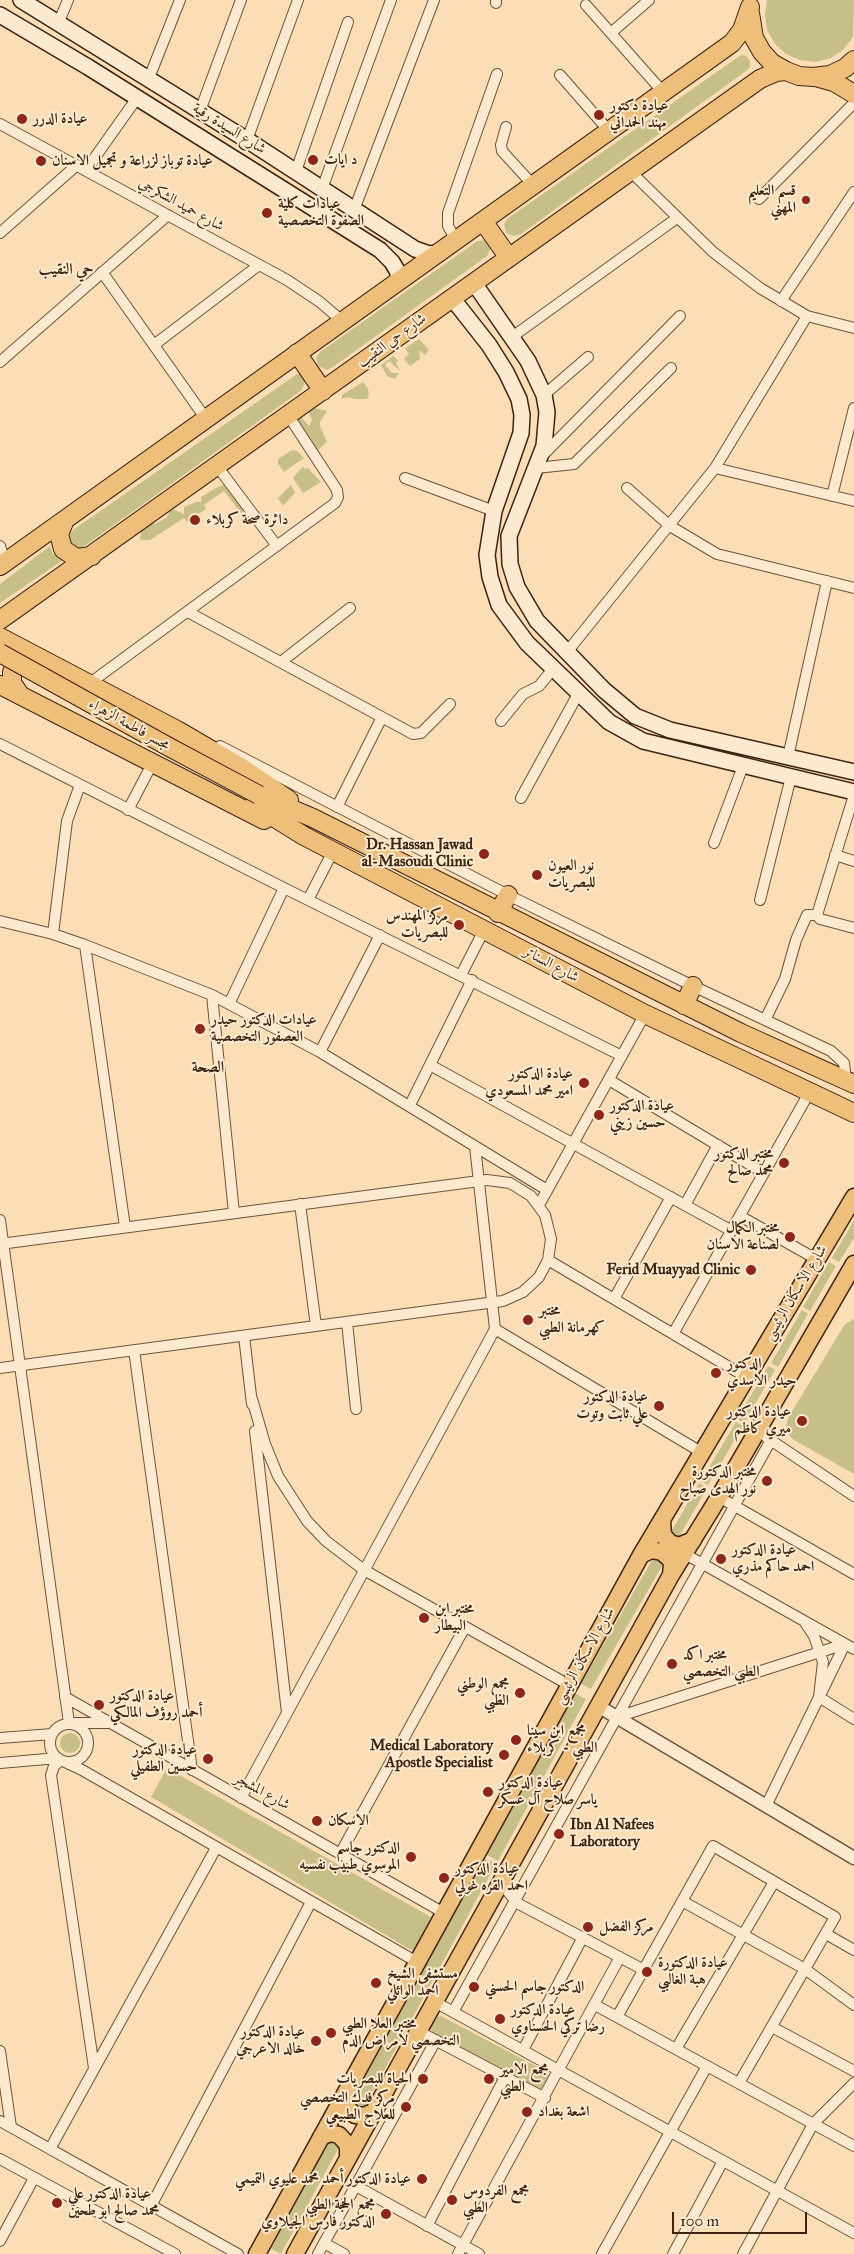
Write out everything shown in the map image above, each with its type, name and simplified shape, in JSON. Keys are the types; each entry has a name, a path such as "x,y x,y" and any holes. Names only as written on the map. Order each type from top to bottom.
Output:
{"highway":[{"path":"2,558 65,520 732,43 742,30 751,4"},
{"path":"751,4 750,23 754,38 762,52 772,63 799,76 834,82 854,94"},
{"path":"813,77 830,74 845,68 854,60"},
{"name":"شارع حي النقيب","path":"0,620 760,79 776,72 786,71"},
{"path":"483,220 509,258"},
{"path":"297,353 323,390"},
{"path":"65,520 59,534 63,549 76,558 92,556"},
{"path":"23,648 14,634 12,624 14,615 24,603"},
{"path":"0,637 177,730 257,778 313,818"},
{"name":"مجسر فاطمة الزهراء","path":"0,653 169,747 257,800"},
{"path":"22,696 12,683 14,667 26,656 31,655 42,658"},
{"name":"مجسر فاطمة الزهراء","path":"0,664 257,800"},
{"path":"0,686 248,813 304,836"},
{"name":"شارع السناتر","path":"257,800 313,818 741,1034 850,1082"},
{"name":"شارع السناتر","path":"257,800 304,836 332,851 645,1014 854,1113"},
{"path":"498,913 508,895"},
{"path":"684,1005 693,986"},
{"path":"730,1053 740,1054 746,1048 746,1040 741,1034"},
{"path":"762,1069 756,1063 757,1054 763,1048 772,1048"}],"main road":[{"name":"شارع السيدة رقية","path":"20,0 149,78 296,171 414,249 429,254 437,253"},
{"name":"شارع السيدة رقية","path":"0,15 380,250 392,262 398,272 398,282"},
{"path":"137,98 149,78"},
{"path":"474,283 528,361 544,395 547,412 544,446 509,536 510,564 516,587 537,621 604,690 635,716 670,730 854,772"},
{"path":"452,298 489,345 506,372 521,407 521,433 494,511 487,555 494,594 512,624 527,643 609,722 643,741 854,794"},
{"name":"شارع الاسكان الرئيسي","path":"258,2254 641,1555 854,1197"},
{"path":"295,2254 348,2154 671,1575 719,1497 854,1264"},
{"path":"662,1520 661,1531 670,1543 689,1547"},
{"path":"641,1555 650,1550 662,1552 670,1559 671,1575"},
{"path":"345,2096 348,2109 355,2115 364,2116 373,2112"},
{"path":"322,2137 335,2134 343,2138 348,2145 348,2154"}],"street":[{"path":"58,24 68,0"},
{"path":"149,78 180,0"},
{"path":"200,111 242,0"},
{"path":"247,140 298,0"},
{"path":"322,189 391,0"},
{"path":"354,210 434,0"},
{"path":"612,32 649,0"},
{"path":"586,5 612,32 663,92"},
{"path":"296,171 348,22"},
{"path":"456,240 448,226 448,214 497,74"},
{"path":"560,75 608,131"},
{"path":"0,233 81,168 137,98"},
{"path":"759,199 854,103"},
{"name":"شارع حميد الشكرجي","path":"0,124 260,265 304,291 342,321"},
{"path":"506,127 501,145 502,151 533,185"},
{"path":"630,171 713,252 781,302 807,316 854,328"},
{"path":"781,302 854,192"},
{"path":"0,362 168,215"},
{"path":"512,337 677,218"},
{"path":"154,345 260,265"},
{"path":"102,272 206,419"},
{"path":"537,464 680,316"},
{"path":"567,652 715,468 807,316"},
{"path":"544,395 588,357"},
{"path":"537,464 574,464 671,368"},
{"path":"832,496 854,408"},
{"path":"90,683 335,503 338,497 337,490 288,415"},
{"path":"217,466 277,546"},
{"path":"715,468 854,501"},
{"path":"405,478 494,511"},
{"path":"627,488 670,526 717,554 854,588"},
{"path":"788,757 827,581"},
{"path":"280,662 350,608"},
{"path":"188,612 413,734 419,734 450,704"},
{"path":"501,721 523,694 539,686 553,669"},
{"path":"522,798 578,694"},
{"path":"337,807 382,717"},
{"path":"177,730 204,737 508,895 838,1055 846,1066 850,1082"},
{"path":"0,744 128,810 622,1056"},
{"path":"128,810 152,764"},
{"path":"714,843 743,766"},
{"path":"760,900 791,777"},
{"path":"54,934 67,820 80,785"},
{"path":"854,794 817,915 820,920 854,928"},
{"path":"308,900 332,851"},
{"path":"835,855 854,861"},
{"path":"229,1004 284,888"},
{"path":"765,1020 785,979 796,940 807,914 817,915"},
{"path":"0,921 54,934 212,995 320,1052 547,1190"},
{"path":"461,975 484,930"},
{"path":"320,1052 380,935"},
{"path":"85,945 125,1227"},
{"path":"410,1105 472,980"},
{"path":"212,995 234,1213"},
{"path":"539,1205 645,1014"},
{"path":"430,1065 732,1231"},
{"path":"608,1080 764,1173"},
{"path":"673,1334 809,1093"},
{"path":"685,1205 718,1145"},
{"path":"241,1798 495,1329 474,1146"},
{"path":"0,1368 492,1303 510,1299 529,1288 539,1277 548,1260 550,1233 548,1221 539,1205 526,1192 510,1183 478,1180 2,1244"},
{"path":"614,1299 671,1197"},
{"path":"300,1204 316,1326"},
{"path":"740,1216 816,1259"},
{"path":"0,1220 70,1723"},
{"path":"548,1260 746,1377"},
{"path":"347,1322 356,1408"},
{"path":"495,1329 701,1452"},
{"path":"244,1336 287,1713"},
{"path":"134,1350 192,1770"},
{"path":"252,1399 271,1461 288,1495 326,1541 364,1570 568,1686"},
{"path":"757,1431 854,1496"},
{"path":"454,2012 771,1440"},
{"path":"719,1497 854,1574"},
{"path":"689,1547 703,1563 849,1647"},
{"path":"802,1620 814,1636 820,1652 823,1674 819,1697"},
{"path":"340,1854 465,1627"},
{"path":"617,1717 820,1652 849,1647"},
{"path":"766,1806 819,1697 849,1647"},
{"name":"شارع المشجر","path":"65,1697 444,1914"},
{"path":"819,1697 854,1719"},
{"path":"598,1706 854,1858"},
{"path":"0,1763 61,1760 75,1762 85,1755 88,1750 88,1738 82,1728 70,1723"},
{"path":"111,1724 70,1723 59,1726 52,1734 50,1744 61,1760 76,1766 417,1962"},
{"path":"0,1738 52,1734"},
{"path":"61,1760 54,1766 51,1775 94,2068"},
{"path":"618,2017 713,1846 835,1917 739,2083"},
{"path":"50,2149 216,1848"},
{"path":"504,1876 506,1888 515,1901 644,1970"},
{"path":"676,2049 774,1882"},
{"path":"682,1900 805,1970 854,2006"},
{"path":"151,2206 311,1902"},
{"path":"826,1934 854,1950"},
{"path":"523,2050 583,1937"},
{"path":"461,2250 620,1958"},
{"path":"434,2002 854,2233"},
{"path":"595,2005 854,2146"},
{"path":"772,2027 854,2071"},
{"path":"418,2031 545,2098"},
{"path":"318,2254 436,2040"},
{"path":"0,2050 10,2127"},
{"path":"602,2254 707,2066"},
{"path":"427,2226 505,2077"},
{"path":"743,2254 813,2124 854,2083"},
{"path":"0,2121 238,2254"},
{"path":"0,2160 175,2254"},
{"path":"672,2254 723,2160"},
{"path":"0,2241 34,2178"},
{"path":"356,2186 427,2226 461,2250 479,2254"},
{"path":"324,2243 344,2254"}],"shaded area":[{"path":"767,0 854,0 853,37 843,50 831,58 816,62 800,60 786,54 775,44 767,30 765,15"},
{"path":"741,55 746,56 750,61 750,67 746,71 521,234 514,236 506,233 504,224 507,219"},
{"path":"484,240 489,243 491,248 487,256 333,367 327,370 318,366 316,358 320,352 476,242"},
{"path":"419,339 429,350 425,355 419,350 420,359 410,366 404,359 409,354 405,348"},
{"path":"393,356 398,360 396,363 400,371 389,361 385,365 392,373 399,373 395,379 387,376 381,365"},
{"path":"297,374 302,374 305,380 302,390 86,545 80,548 71,544 69,536 73,530"},
{"path":"363,382 368,389 369,395 367,399 348,397 342,399 342,395"},
{"path":"311,407 327,411 320,422 320,426 327,442 318,450 313,449 292,417 297,412 309,426 312,420 308,411"},
{"path":"292,450 297,451 304,458 284,472 278,464 278,459"},
{"path":"303,466 304,469 308,468 321,482 303,493 293,478"},
{"path":"225,484 242,506 243,511 241,513 224,491 204,505 206,509 187,522 184,518 150,540 140,540 141,531 150,521 155,524 166,518 169,514 167,510 170,508 184,514 184,507 201,502 201,497"},
{"path":"291,485 295,493 283,506 278,498"},
{"path":"50,546 53,554 63,560 0,603 0,584"},
{"path":"854,1220 854,1238 839,1262 832,1258"},
{"path":"829,1262 836,1266 810,1311 803,1307"},
{"path":"802,1310 808,1314 778,1367 771,1363"},
{"path":"854,1319 854,1474 794,1440 787,1433 786,1427 788,1418 845,1324"},
{"path":"768,1366 775,1370 744,1423 737,1419"},
{"path":"736,1422 743,1426 708,1485 701,1481"},
{"path":"699,1483 707,1488 678,1539 670,1534"},
{"path":"659,1548 669,1554 591,1689 581,1684"},
{"path":"574,1693 586,1699 498,1861 487,1855"},
{"path":"70,1733 77,1736 80,1743 77,1750 70,1753 63,1750 60,1743 63,1736"},
{"path":"167,1768 431,1917 413,1951 151,1797"},
{"path":"484,1858 496,1864 363,2109 351,2103"},
{"path":"441,2016 547,2072 551,2078 541,2092 433,2034 430,2027 437,2017"},
{"path":"334,2132 344,2138 281,2254 271,2249"}],"place":[{"name":"عيادة دكتور مهند الحمداني","path":"599,115"},
{"name":"عيادة الدرر","path":"22,119"},
{"name":"د ايات","path":"313,160"},
{"name":"عيادة توباز لزراعة و تجميل الاسنان","path":"41,161"},
{"name":"قسم التعليم المهني","path":"806,200"},
{"name":"عيادات كلية الصفوة التخصصية","path":"267,213"},
{"name":"دائرة صحة كربلاء","path":"195,520"},
{"name":"Dr. Hassan Jawad al-Masoudi Clinic","path":"484,854"},
{"name":"نور العيون للبصريات","path":"537,875"},
{"name":"مركز المهندس للبصريات","path":"459,925"},
{"name":"عيادات الدكتور حيدر العصفور التخصصية","path":"200,1029"},
{"name":"عيادة الدكتور امير محمد المسعودي","path":"584,1083"},
{"name":"عيادة الدكتور حسين زيني","path":"599,1115"},
{"name":"مختبر الدكتور محمد صالح","path":"784,1163"},
{"name":"مختبر الكمال لصناعة الاسنان","path":"790,1237"},
{"name":"Ferid Muayyad Clinic","path":"751,1270"},
{"name":"مختبر كهرمانة الطبي","path":"528,1320"},
{"name":"الدكتور حيدر الاسدي","path":"716,1373"},
{"name":"عيادة الدكتور علي ثابت وتوت","path":"659,1406"},
{"name":"عيادة الدكتور ميري كاظم","path":"802,1421"},
{"name":"مختبر الدكتورة نور الهدى صباح","path":"767,1481"},
{"name":"عيادة الدكتور احمد حاكم مذري","path":"721,1559"},
{"name":"مختبر ابن البيطار","path":"424,1618"},
{"name":"مختبر اكد الطبي التخصصي","path":"672,1664"},
{"name":"مجمع الوطني الطبي","path":"520,1693"},
{"name":"عيادة الدكتور أحمد روؤف المالكي","path":"99,1705"},
{"name":"مجمع ابن سينا الطبي - كربلاء","path":"516,1740"},
{"name":"Medical Laboratory Apostle Specialist","path":"504,1755"},
{"name":"عيادة الدكتور حسين الطفيلي","path":"208,1759"},
{"name":"عيادة الدكتور ياسر صلاح آل عسكر","path":"488,1792"},
{"name":"الاسكان","path":"317,1821"},
{"name":"Ibn Al Nafees Laboratory","path":"559,1834"},
{"name":"الدكتور جاسم الموسوي طبيب نفسيه","path":"411,1857"},
{"name":"عيادة الدكتور احمد القره غولي","path":"444,1878"},
{"name":"مركز الفضل","path":"588,1927"},
{"name":"عيادة الدكتورة هبة الغالبي","path":"647,1972"},
{"name":"مستشفى الشيخ احمد الوائلي","path":"376,1983"},
{"name":"الدكتور جاسم الحسني","path":"474,1987"},
{"name":"عيادة الدكتور رضا تركي الحسناوي","path":"500,2019"},
{"name":"مختبر العلا الطبي التخصصي لامراض الدم","path":"331,2033"},
{"name":"عيادة الدكتور خالد الاعرجي","path":"316,2041"},
{"name":"الحياة للبصريات","path":"423,2079"},
{"name":"مجمع الامير الطبي","path":"489,2079"},
{"name":"مركز فدك التخصصي للعلاج الطبيعي","path":"406,2107"},
{"name":"اشعة بغداد","path":"527,2112"},
{"name":"عيادة الدكتور أحمد محمد عليوي التميمي","path":"422,2179"},
{"name":"مجمع الفردوس الطبي","path":"452,2200"},
{"name":"عيادة الدكتور علي محمد صالح ابو طحين","path":"57,2203"},
{"name":"مجمع الحجة الطبي الدكتور فارس الجيلاوي","path":"386,2214"}],"district":[{"name":"حي النقيب","path":"66,270"},
{"name":"الصحة","path":"208,1068"}]}
